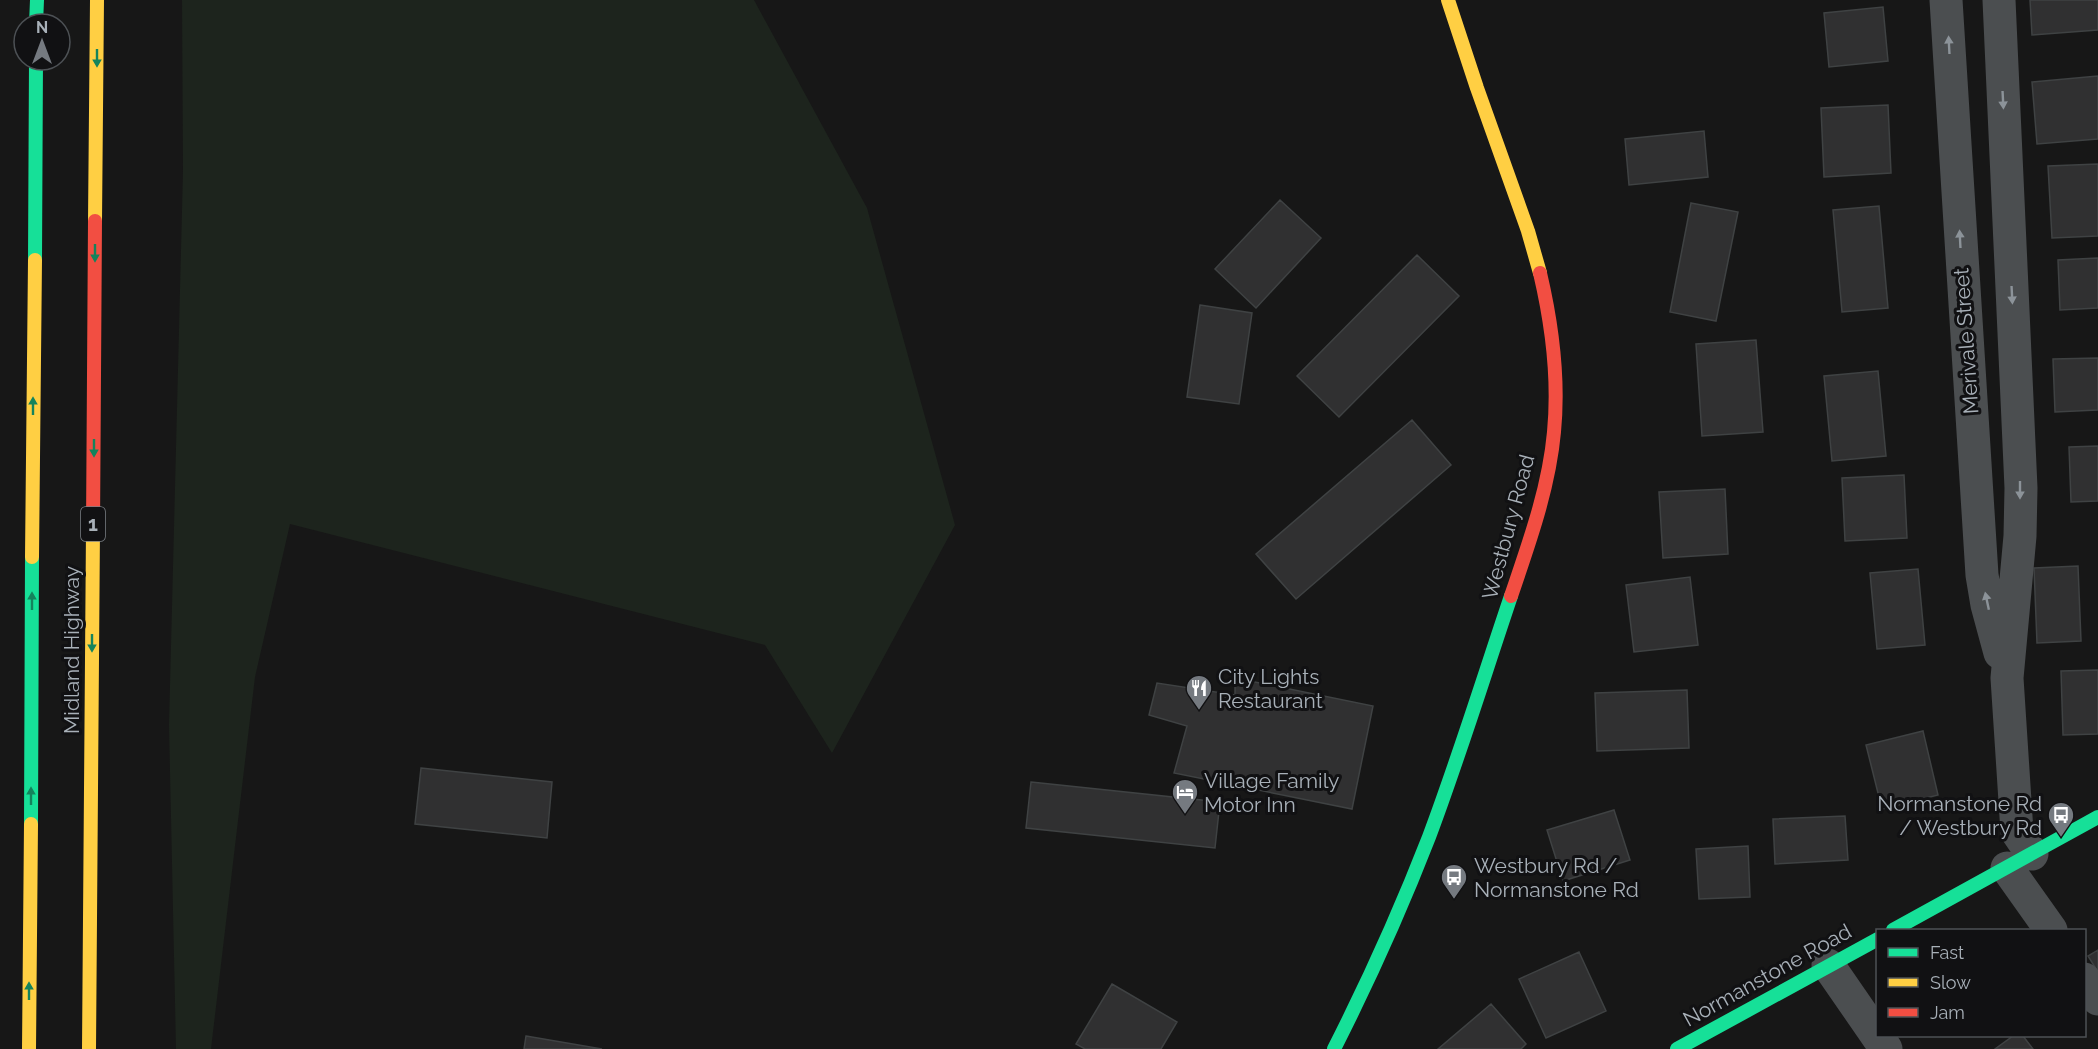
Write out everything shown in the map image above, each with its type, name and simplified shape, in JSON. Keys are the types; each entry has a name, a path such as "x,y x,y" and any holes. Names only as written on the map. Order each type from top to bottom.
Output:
{"main road":[{"name":"Midland Highway","path":"89,1049 97,0"},
{"name":"Westbury Road","path":"1334,1049 1397,916 1444,797 1480,695 1525,553 1543,489 1554,434 1555,384 1552,338 1544,292 1530,236 1470,69 1448,0"},
{"name":"Midland Highway","path":"29,1049 36,72"},
{"path":"1895,929 2098,817"},
{"name":"Normanstone Road","path":"1677,1049 1876,940"}],"street":[{"name":"Merivale Street","path":"1946,0 1981,565 1987,605 2007,678"},
{"name":"Merivale Street","path":"1999,0 2021,488 2020,536 2007,678 2020,861 2051,929"},
{"path":"1828,965 1876,1035"},
{"path":"2086,981 2098,999"}],"shaded area":[{"path":"182,0 754,0 867,208 955,525 832,753 765,645 290,524 255,677 211,1049 176,1049 169,725 183,171"}],"building":[{"path":"2030,0 2098,0 2098,30 2032,35"},
{"path":"1883,7 1888,61 1829,67 1824,13"},
{"path":"2098,76 2098,139 2037,144 2032,82"},
{"path":"1888,105 1891,173 1824,177 1821,108"},
{"path":"1704,131 1708,177 1629,185 1625,139"},
{"path":"2098,164 2098,236 2052,238 2048,166"},
{"path":"1280,200 1321,238 1256,308 1215,269"},
{"path":"1691,203 1738,212 1716,321 1670,312"},
{"path":"1879,206 1888,308 1842,312 1833,210"},
{"path":"1417,255 1459,296 1339,417 1297,376"},
{"path":"2098,258 2098,308 2060,310 2058,260"},
{"path":"1200,305 1252,313 1239,404 1187,397"},
{"path":"1756,340 1763,432 1702,436 1696,344"},
{"path":"2098,358 2098,410 2055,412 2053,359"},
{"path":"1878,371 1886,456 1832,461 1824,376"},
{"path":"1412,420 1451,465 1296,599 1256,554"},
{"path":"2098,446 2098,501 2071,502 2069,447"},
{"path":"1904,475 1907,538 1845,541 1842,478"},
{"path":"1725,489 1728,554 1663,558 1659,492"},
{"path":"2078,566 2081,641 2037,643 2034,568"},
{"path":"1918,569 1925,645 1877,649 1870,573"},
{"path":"1690,577 1698,645 1634,652 1626,585"},
{"path":"2098,670 2098,734 2063,735 2061,671"},
{"path":"1235,678 1373,706 1352,809 1174,773 1187,726 1149,715 1157,683 1235,695"},
{"path":"1687,690 1689,748 1597,751 1595,693"},
{"path":"1923,731 1938,795 1882,809 1866,745"},
{"path":"421,768 552,782 547,838 415,824"},
{"path":"1031,782 1220,802 1215,848 1026,828"},
{"path":"1614,810 1630,860 1563,881 1547,830"},
{"path":"1845,816 1848,860 1775,864 1773,819"},
{"path":"1748,846 1750,897 1699,899 1696,849"},
{"path":"2098,950 2098,972 2088,956"},
{"path":"1579,952 1606,1011 1546,1038 1519,979"},
{"path":"1112,984 1177,1022 1161,1049 1085,1049 1076,1044"},
{"path":"1491,1004 1526,1044 1521,1049 1438,1049"},
{"path":"526,1036 602,1049 524,1049"},
{"path":"2012,1037 2024,1037 2033,1049 1995,1049"}],"traffic: fast":[{"path":"36,12 37,0"},
{"path":"35,260 36,72"},
{"path":"31,824 32,557"},
{"path":"1334,1049 1384,944 1429,837 1511,596"},
{"path":"1895,929 2098,817"},
{"path":"1677,1049 1876,940"}],"traffic: slow":[{"path":"95,221 97,0"},
{"path":"1448,0 1528,231 1540,273"},
{"path":"32,557 35,260"},
{"path":"89,1049 93,528"},
{"path":"29,1049 31,824"}],"traffic: jam":[{"path":"93,528 95,221"},
{"path":"1511,596 1543,495 1554,432 1556,392 1553,352 1540,273"}],"place":[{"name":"City Lights Restaurant","path":"1199,711"},
{"name":"Village Family Motor Inn","path":"1185,815"},
{"name":"Normanstone Rd / Westbury Rd","path":"2061,838"},
{"name":"Westbury Rd / Normanstone Rd","path":"1454,900"}]}
